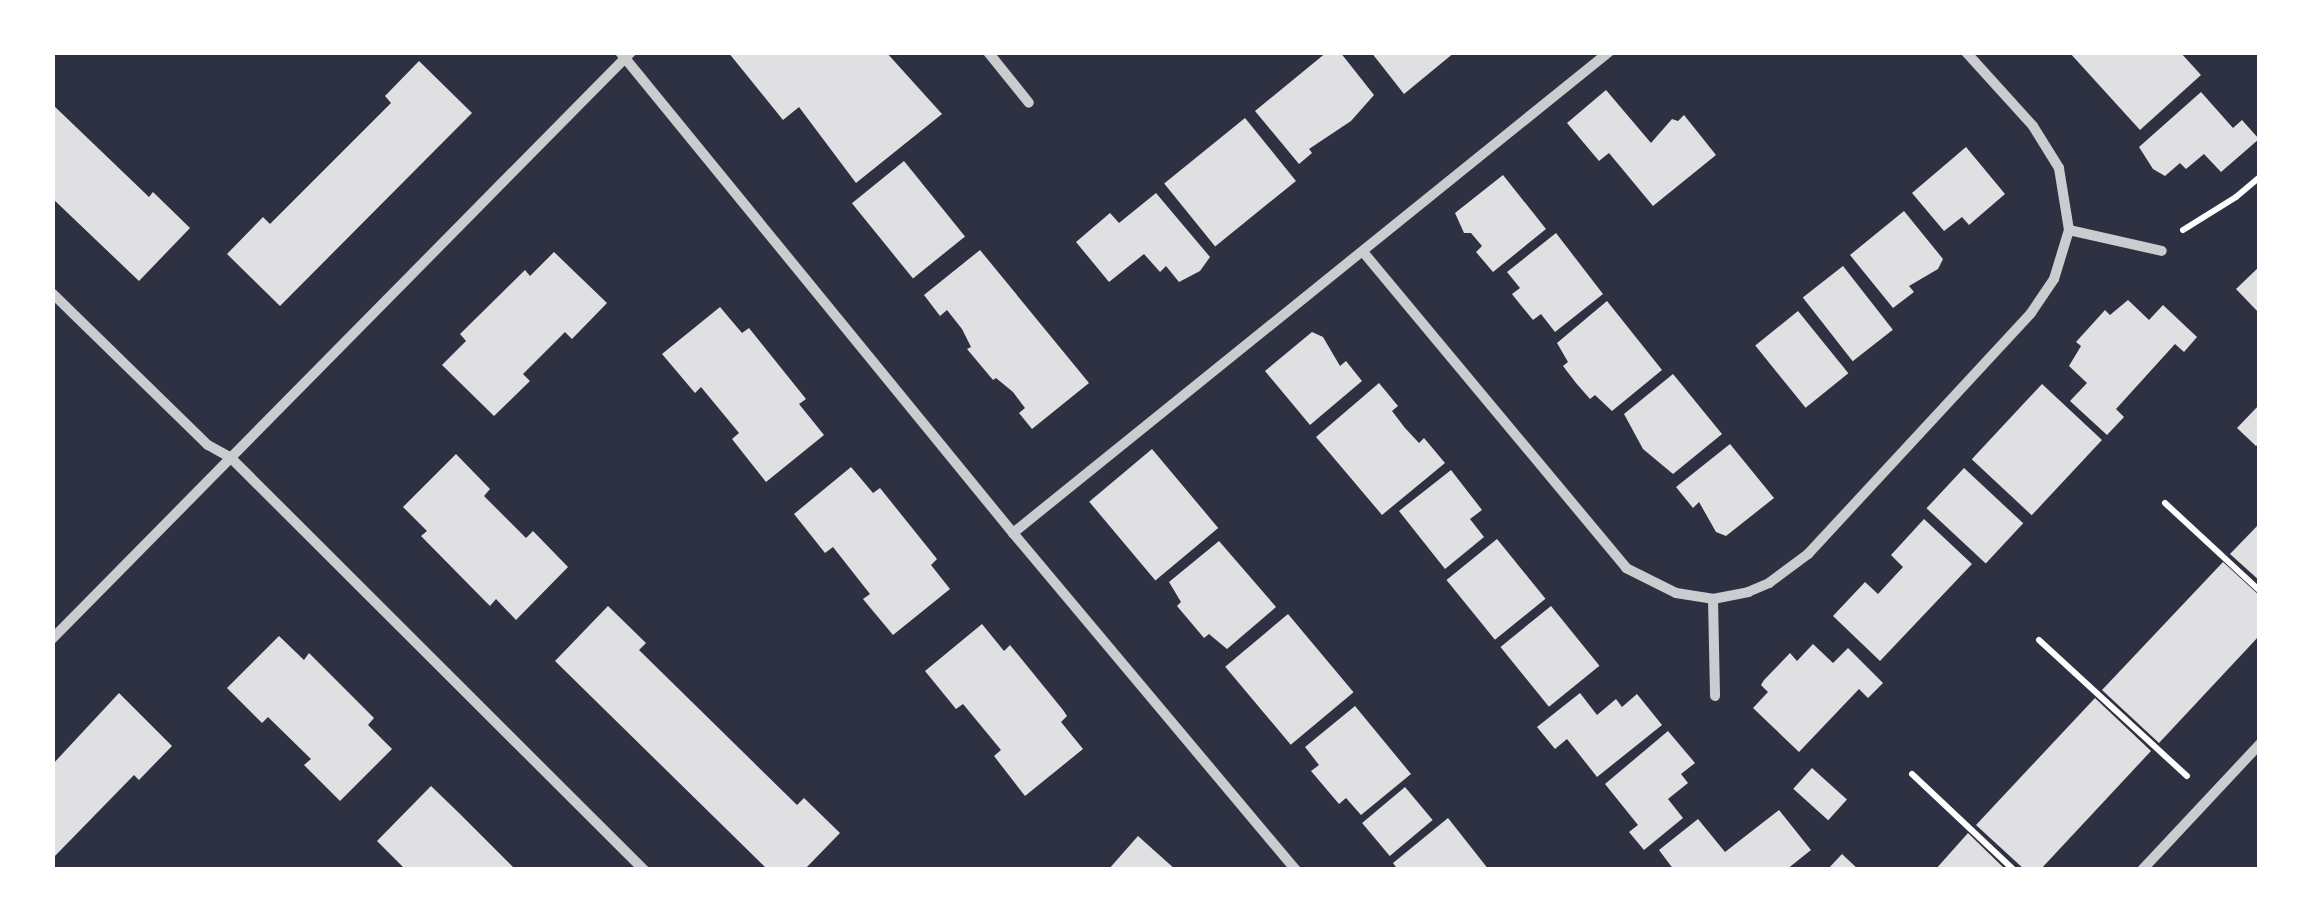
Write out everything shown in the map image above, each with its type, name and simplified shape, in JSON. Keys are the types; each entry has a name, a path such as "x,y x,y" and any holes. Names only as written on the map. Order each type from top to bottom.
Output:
{"street":[{"path":"988,52 1029,103"},
{"path":"1013,533 1608,52"},
{"path":"1364,253 1613,556 1658,587 1713,599 1769,584 1808,554 2031,313 2054,278 2070,230 2066,191 2053,155 1966,52"},
{"path":"52,639 625,54 1013,533 1296,870"},
{"path":"2070,230 2162,251"},
{"path":"52,292 208,445 230,457 644,870"},
{"path":"1713,599 1715,696"},
{"path":"2142,870 2260,744"}],"path":[{"path":"2162,251 2190,224 2236,198 2260,177"},
{"path":"2165,503 2260,591"},
{"path":"2039,640 2210,797"},
{"path":"1912,774 2014,870"}],"building":[{"path":"728,52 886,52 942,114 856,183 799,107 783,120"},
{"path":"1327,52 1340,52 1374,95 1351,121 1309,149 1312,153 1299,164 1255,111"},
{"path":"1371,52 1455,52 1404,94"},
{"path":"2069,52 2180,52 2201,75 2140,130"},
{"path":"419,61 472,113 280,306 227,254 263,217 270,224 391,103 385,96"},
{"path":"1606,90 1651,143 1672,119 1678,121 1684,115 1716,155 1653,206 1609,153 1599,161 1567,123"},
{"path":"2201,92 2233,128 2242,120 2259,139 2221,172 2204,154 2186,169 2180,163 2165,176 2153,169 2139,147"},
{"path":"52,104 149,197 153,192 190,228 139,281 52,198"},
{"path":"1245,118 1296,181 1215,246 1164,183"},
{"path":"1966,147 2005,194 1969,225 1962,217 1944,231 1912,193"},
{"path":"904,161 965,236 913,279 852,203"},
{"path":"1503,175 1546,229 1493,272 1476,252 1482,246 1471,233 1464,233 1455,213"},
{"path":"1156,193 1210,257 1200,271 1179,282 1166,266 1160,272 1144,254 1109,282 1076,242 1110,213 1119,223"},
{"path":"1904,211 1943,259 1938,269 1909,286 1914,292 1893,308 1850,255"},
{"path":"1556,233 1603,294 1555,332 1541,314 1533,320 1515,298 1512,294 1520,288 1507,272"},
{"path":"980,250 1089,383 1032,429 1019,413 1025,408 1013,392 996,378 993,380 967,349 971,347 962,329 947,310 940,316 924,295"},
{"path":"554,252 607,303 572,339 565,332 523,374 530,381 494,416 442,365 466,341 460,334 525,270 530,276"},
{"path":"1843,266 1893,330 1853,361 1803,297"},
{"path":"2260,266 2260,314 2236,289"},
{"path":"2128,300 2149,320 2163,305 2197,337 2184,352 2175,344 2116,409 2124,417 2107,435 2070,401 2087,383 2069,366 2081,346 2076,342 2105,310 2110,315"},
{"path":"1607,301 1662,370 1612,411 1595,395 1590,399 1576,383 1563,366 1568,362 1557,343"},
{"path":"720,307 742,333 749,328 806,399 799,404 824,435 766,482 732,439 739,433 701,387 695,393 662,354"},
{"path":"1798,311 1848,373 1806,408 1755,346"},
{"path":"1312,332 1323,337 1340,366 1346,361 1362,381 1310,425 1265,371"},
{"path":"1673,374 1722,434 1673,474 1643,449 1624,414"},
{"path":"1379,383 1398,406 1392,411 1405,428 1419,443 1424,438 1445,463 1382,515 1316,437"},
{"path":"2042,384 2102,440 2032,515 1972,459"},
{"path":"2260,404 2260,443 2256,446 2237,428"},
{"path":"1730,444 1774,498 1726,536 1716,532 1699,502 1693,508 1676,487"},
{"path":"1152,449 1218,528 1155,581 1089,502"},
{"path":"456,454 490,489 484,496 526,538 533,531 568,567 516,620 496,599 490,606 421,536 427,531 403,507"},
{"path":"851,467 873,493 880,488 937,559 931,565 950,589 893,635 863,599 870,594 833,547 825,553 794,514"},
{"path":"1964,468 2023,523 1986,563 1926,508"},
{"path":"1451,470 1482,510 1470,519 1484,537 1445,569 1399,511"},
{"path":"1924,519 1972,564 1880,661 1833,616 1865,582 1878,594 1903,567 1891,555"},
{"path":"2260,523 2260,581 2230,554"},
{"path":"1497,539 1545,599 1495,640 1446,580"},
{"path":"1219,541 1276,607 1227,649 1209,634 1204,638 1177,606 1181,602 1169,582"},
{"path":"2223,562 2260,596 2260,635 2159,743 2102,690"},
{"path":"608,606 646,643 639,650 797,805 804,798 840,833 804,870 768,870 555,661"},
{"path":"1551,606 1599,666 1549,707 1500,647"},
{"path":"1288,614 1354,692 1291,745 1225,667"},
{"path":"982,624 1004,651 1010,645 1063,710 1067,716 1061,722 1083,749 1025,796 994,756 1001,750 963,704 956,709 925,671"},
{"path":"279,636 304,660 309,653 374,718 368,725 392,749 340,801 304,765 311,759 268,717 262,723 227,688"},
{"path":"1813,644 1833,663 1848,648 1883,683 1868,698 1859,689 1799,752 1753,708 1768,692 1761,685 1764,680 1790,653 1797,661"},
{"path":"119,693 172,746 139,780 134,775 52,859 52,765"},
{"path":"1580,693 1597,715 1616,699 1622,707 1637,694 1662,725 1597,777 1567,739 1555,749 1537,727"},
{"path":"2095,698 2151,751 2040,870 2025,870 1976,825"},
{"path":"1355,706 1411,774 1361,815 1346,798 1339,804 1311,771 1319,765 1305,747"},
{"path":"1668,731 1695,763 1681,774 1688,783 1668,799 1683,818 1644,850 1629,832 1638,825 1605,784"},
{"path":"1812,768 1847,799 1828,820 1793,789"},
{"path":"431,786 516,870 406,870 377,841"},
{"path":"1405,787 1433,820 1390,856 1362,823"},
{"path":"1779,810 1811,850 1786,870 1674,870 1659,850 1698,819 1725,852"},
{"path":"1448,818 1489,870 1398,870 1393,863"},
{"path":"1968,833 2006,870 1935,870"},
{"path":"1138,836 1176,870 1108,870"},
{"path":"1842,854 1859,870 1827,870"}]}
